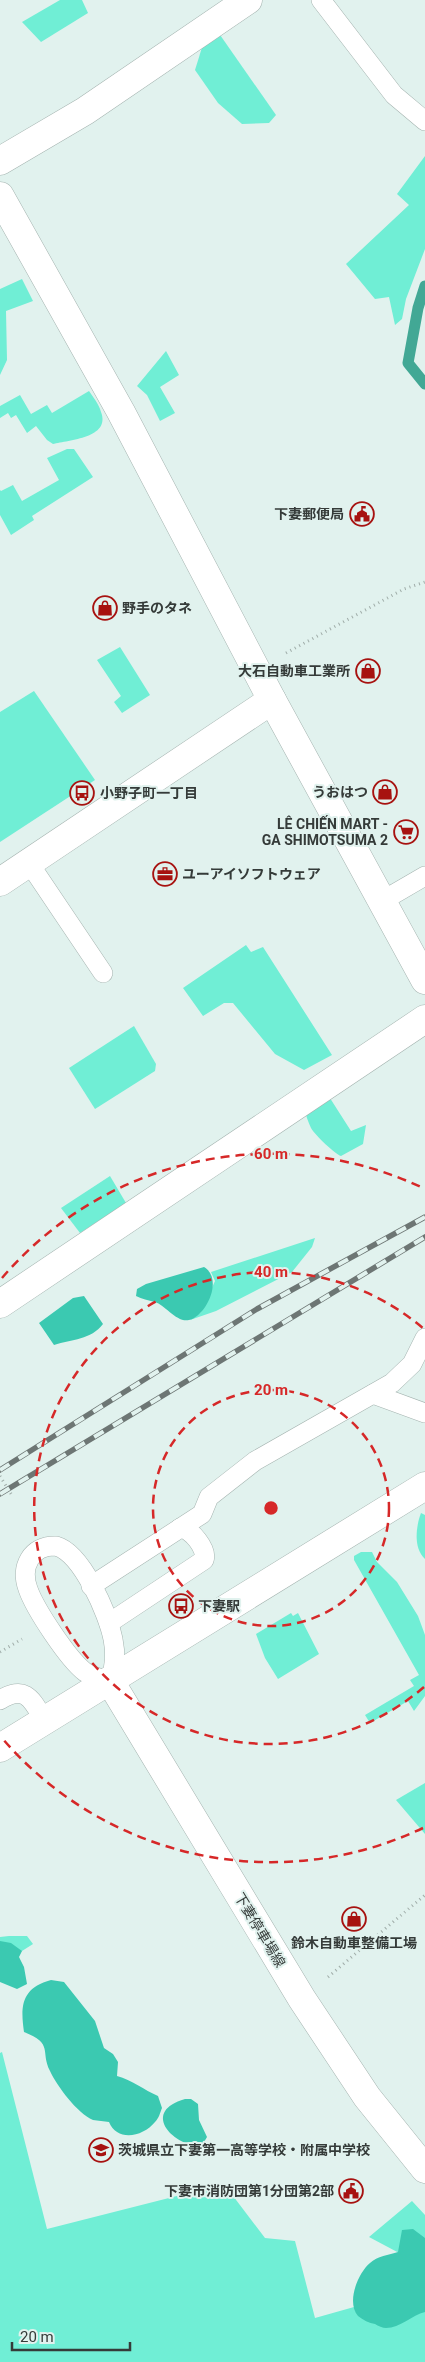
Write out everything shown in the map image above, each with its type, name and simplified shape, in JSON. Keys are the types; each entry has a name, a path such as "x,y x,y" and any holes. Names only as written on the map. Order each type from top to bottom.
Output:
{"street":[{"path":"0,161 86,111 248,0"},
{"path":"0,196 122,412 272,700 425,980"},
{"path":"0,882 272,700"},
{"path":"0,1304 425,1019"},
{"path":"0,1748 425,1486"},
{"name":"下妻停車場線","path":"110,1681 302,1999 367,2097 425,2169"}],"lane":[{"path":"320,0 394,95 425,121"},
{"path":"28,863 103,974"},
{"path":"382,901 425,876"},
{"path":"91,1586 202,1514 209,1497 256,1462 392,1383 412,1364 425,1338"},
{"path":"373,1394 425,1413"},
{"path":"109,1623 204,1560 205,1553 190,1531 180,1528"},
{"path":"44,1547 61,1547 75,1560 91,1586 109,1623 114,1648 114,1670 110,1681 86,1672 58,1639 28,1588 25,1574 28,1561 32,1555 44,1547"},
{"path":"0,1700 9,1694 18,1693 26,1695 44,1720"}],"path":[{"path":"278,657 404,589 425,582"},
{"path":"0,1476 13,1497"},
{"path":"0,1652 29,1635"},
{"path":"324,1980 425,1895"}],"green space":[{"path":"60,0 82,0 88,13 41,42 22,22"},
{"path":"218,32 276,115 269,123 242,124 218,103 195,70 204,41"},
{"path":"425,156 425,249 406,299 402,319 395,325 389,297 375,299 346,264 409,205 397,194"},
{"path":"22,279 33,301 6,311 7,360 0,375 0,289"},
{"path":"166,351 179,375 160,387 175,413 160,421 147,395 137,386"},
{"path":"89,391 99,406 102,421 100,427 94,432 78,439 53,444 47,440 36,426 27,433 16,415 11,418 8,413 0,418 0,406 20,395 31,414 47,405 52,413"},
{"path":"67,449 74,449 93,477 32,516 34,520 11,535 0,515 0,490 13,485 22,501 59,480 47,458"},
{"path":"120,647 150,695 122,713 114,702 121,696 97,660"},
{"path":"34,691 95,780 0,842 0,712"},
{"path":"246,945 251,952 263,947 332,1055 304,1070 275,1054 233,1003 224,1003 203,1016 183,988"},
{"path":"134,1026 156,1064 155,1071 95,1109 69,1068"},
{"path":"328,1095 351,1131 366,1125 363,1144 341,1156 313,1131 304,1108"},
{"path":"110,1176 126,1203 80,1233 61,1208"},
{"path":"315,1238 312,1247 292,1272 216,1311 190,1320 201,1312 215,1281 211,1272"},
{"path":"204,1267 210,1273 213,1288 201,1312 189,1320 180,1319 159,1304 136,1296 137,1289 146,1284"},
{"path":"84,1296 103,1324 87,1336 54,1345 39,1323 73,1298"},
{"path":"421,1513 425,1515 425,1559 417,1543 417,1530"},
{"path":"361,1552 372,1552 377,1562 397,1582 418,1616 425,1635 425,1696 414,1711 408,1701 370,1723 365,1715 414,1686 410,1680 419,1675 354,1560 354,1556"},
{"path":"291,1613 293,1616 298,1613 319,1654 278,1679 265,1658 256,1634"},
{"path":"425,1783 425,1834 396,1800"},
{"path":"27,1936 33,1944 0,1965 0,1937"},
{"path":"0,1941 11,1943 22,1951 19,1957 24,1967 27,1984 17,1989 0,1982"},
{"path":"51,1980 64,1982 95,2021 104,2048 113,2054 118,2062 117,2076 158,2096 162,2108 158,2119 144,2131 137,2134 124,2135 118,2133 109,2122 93,2120 87,2117 62,2091 53,2077 47,2064 43,2044 24,2032 22,2014 25,1999 34,1988 41,1983"},
{"path":"2,2052 47,2229 224,2184 265,2238 295,2241 315,2318 425,2287 425,2362 0,2362 0,2053"},
{"path":"185,2099 191,2099 198,2104 199,2120 207,2137 201,2147 179,2140 165,2126 163,2119 165,2111 172,2104"},
{"path":"412,2201 425,2215 425,2273 401,2254 369,2237"},
{"path":"413,2229 425,2238 425,2312 401,2324 383,2328 358,2316 353,2303 355,2288 361,2274 373,2261 398,2252 402,2230"}],"waterway":[{"path":"425,286 418,308 408,363 425,384"}],"railway":[{"path":"0,1470 257,1309 425,1217"},
{"path":"0,1494 425,1237"}],"place":[{"name":"下妻郵便局","path":"362,514"},
{"name":"野手のタネ","path":"105,608"},
{"name":"大石自動車工業所","path":"368,671"},
{"name":"うおはつ","path":"385,792"},
{"name":"小野子町一丁目","path":"82,793"},
{"name":"LÊ CHIẾN MART - GA SHIMOTSUMA 2","path":"406,832"},
{"name":"ユーアイソフトウェア","path":"165,874"},
{"name":"下妻駅","path":"181,1606"},
{"name":"鈴木自動車整備工場","path":"354,1919"},
{"name":"茨城県立下妻第一高等学校・附属中学校","path":"101,2150"},
{"name":"下妻市消防団第1分団第2部","path":"351,2191"}]}
